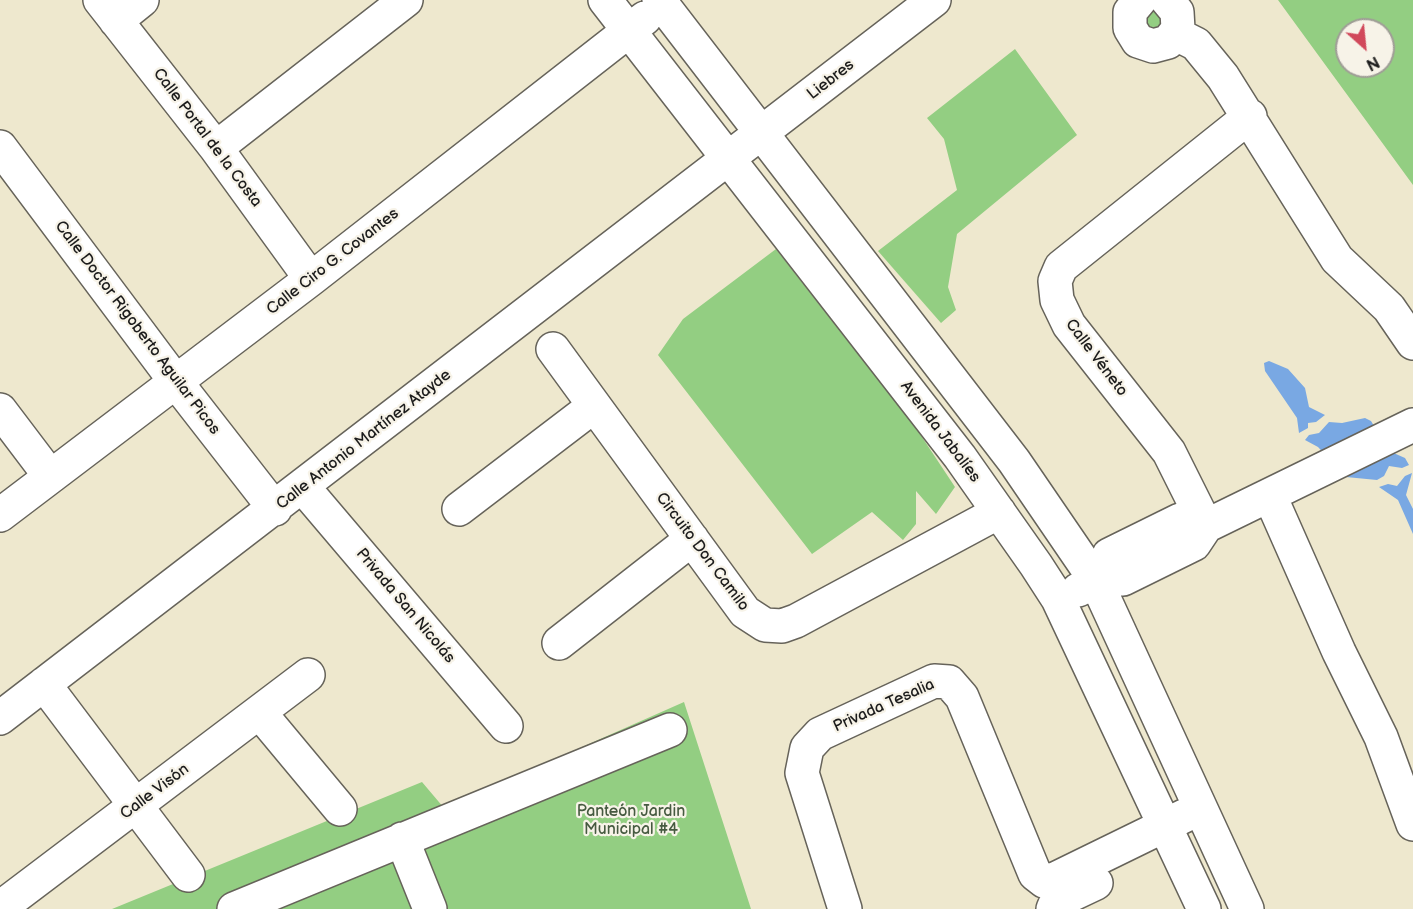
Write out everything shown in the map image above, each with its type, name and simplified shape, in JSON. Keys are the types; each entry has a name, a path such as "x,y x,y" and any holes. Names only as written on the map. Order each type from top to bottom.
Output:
{"street":[{"path":"108,10 142,0"},
{"path":"216,148 406,0"},
{"name":"Avenida Jabalíes","path":"604,0 960,458 1058,600 1204,909"},
{"name":"Liebres","path":"728,160 934,0"},
{"path":"1140,0 1130,12 1130,28 1138,41 1153,46 1161,45 1176,34 1179,20 1177,12 1167,0"},
{"path":"661,2 1014,461 1100,579 1246,909"},
{"name":"Calle Ciro G. Covantes","path":"0,515 311,279 629,32 661,2"},
{"name":"Calle Portal de la Costa","path":"108,10 216,148 311,279"},
{"path":"1176,34 1196,44 1250,116 1337,259 1389,308 1413,343"},
{"name":"Calle Véneto","path":"1204,527 1169,452 1069,325 1057,300 1055,281 1061,267 1250,116"},
{"name":"Calle Doctor Rigoberto Aguilar Picos","path":"0,147 176,382 275,508"},
{"name":"Calle Antonio Martínez Atayde","path":"0,718 728,160"},
{"name":"Circuito Don Camilo","path":"553,349 745,612 765,625 782,626 796,621 999,512"},
{"path":"459,509 594,406"},
{"path":"0,410 50,476"},
{"path":"1058,600 1100,579 1123,579 1154,564 1194,544 1204,527 1406,429"},
{"path":"960,458 991,432"},
{"name":"Privada San Nicolás","path":"303,487 506,726"},
{"path":"1270,496 1339,652 1381,737 1413,824"},
{"path":"559,643 692,540"},
{"name":"Calle Visón","path":"22,902 135,808 308,675"},
{"name":"Privada Tesalia","path":"845,909 802,773 807,748 820,734 934,681 949,682 962,698 1035,874 1050,899"},
{"path":"44,684 135,808 188,875"},
{"path":"260,713 340,809"},
{"path":"234,909 272,902 402,839 670,730"},
{"path":"1050,899 1056,902 1170,836 1207,819"},
{"path":"402,839 430,909"}],"green space":[{"path":"1278,0 1413,0 1413,185"},
{"path":"1150,10 1158,14 1162,22 1157,34 1135,18"},
{"path":"1015,49 1077,135 957,234 948,287 956,310 941,323 878,251 957,190 944,139 927,118"},
{"path":"776,249 918,431 955,487 936,514 916,491 916,524 903,540 872,512 812,554 658,355 683,319"},
{"name":"Panteón Jardin Municipal #4","path":"684,702 751,909 112,909 422,782 444,808"}],"water":[{"path":"1269,361 1288,369 1305,388 1309,407 1325,415 1316,422 1308,423 1308,428 1299,433 1297,418 1265,371 1264,363"},
{"path":"1365,418 1371,421 1389,451 1405,458 1409,465 1402,468 1389,466 1384,476 1377,480 1346,477 1318,447 1305,440 1309,435 1319,433 1329,422 1342,423"},
{"path":"1412,473 1406,495 1413,509 1413,534 1398,500 1379,487 1388,484 1397,486 1405,476"}]}
